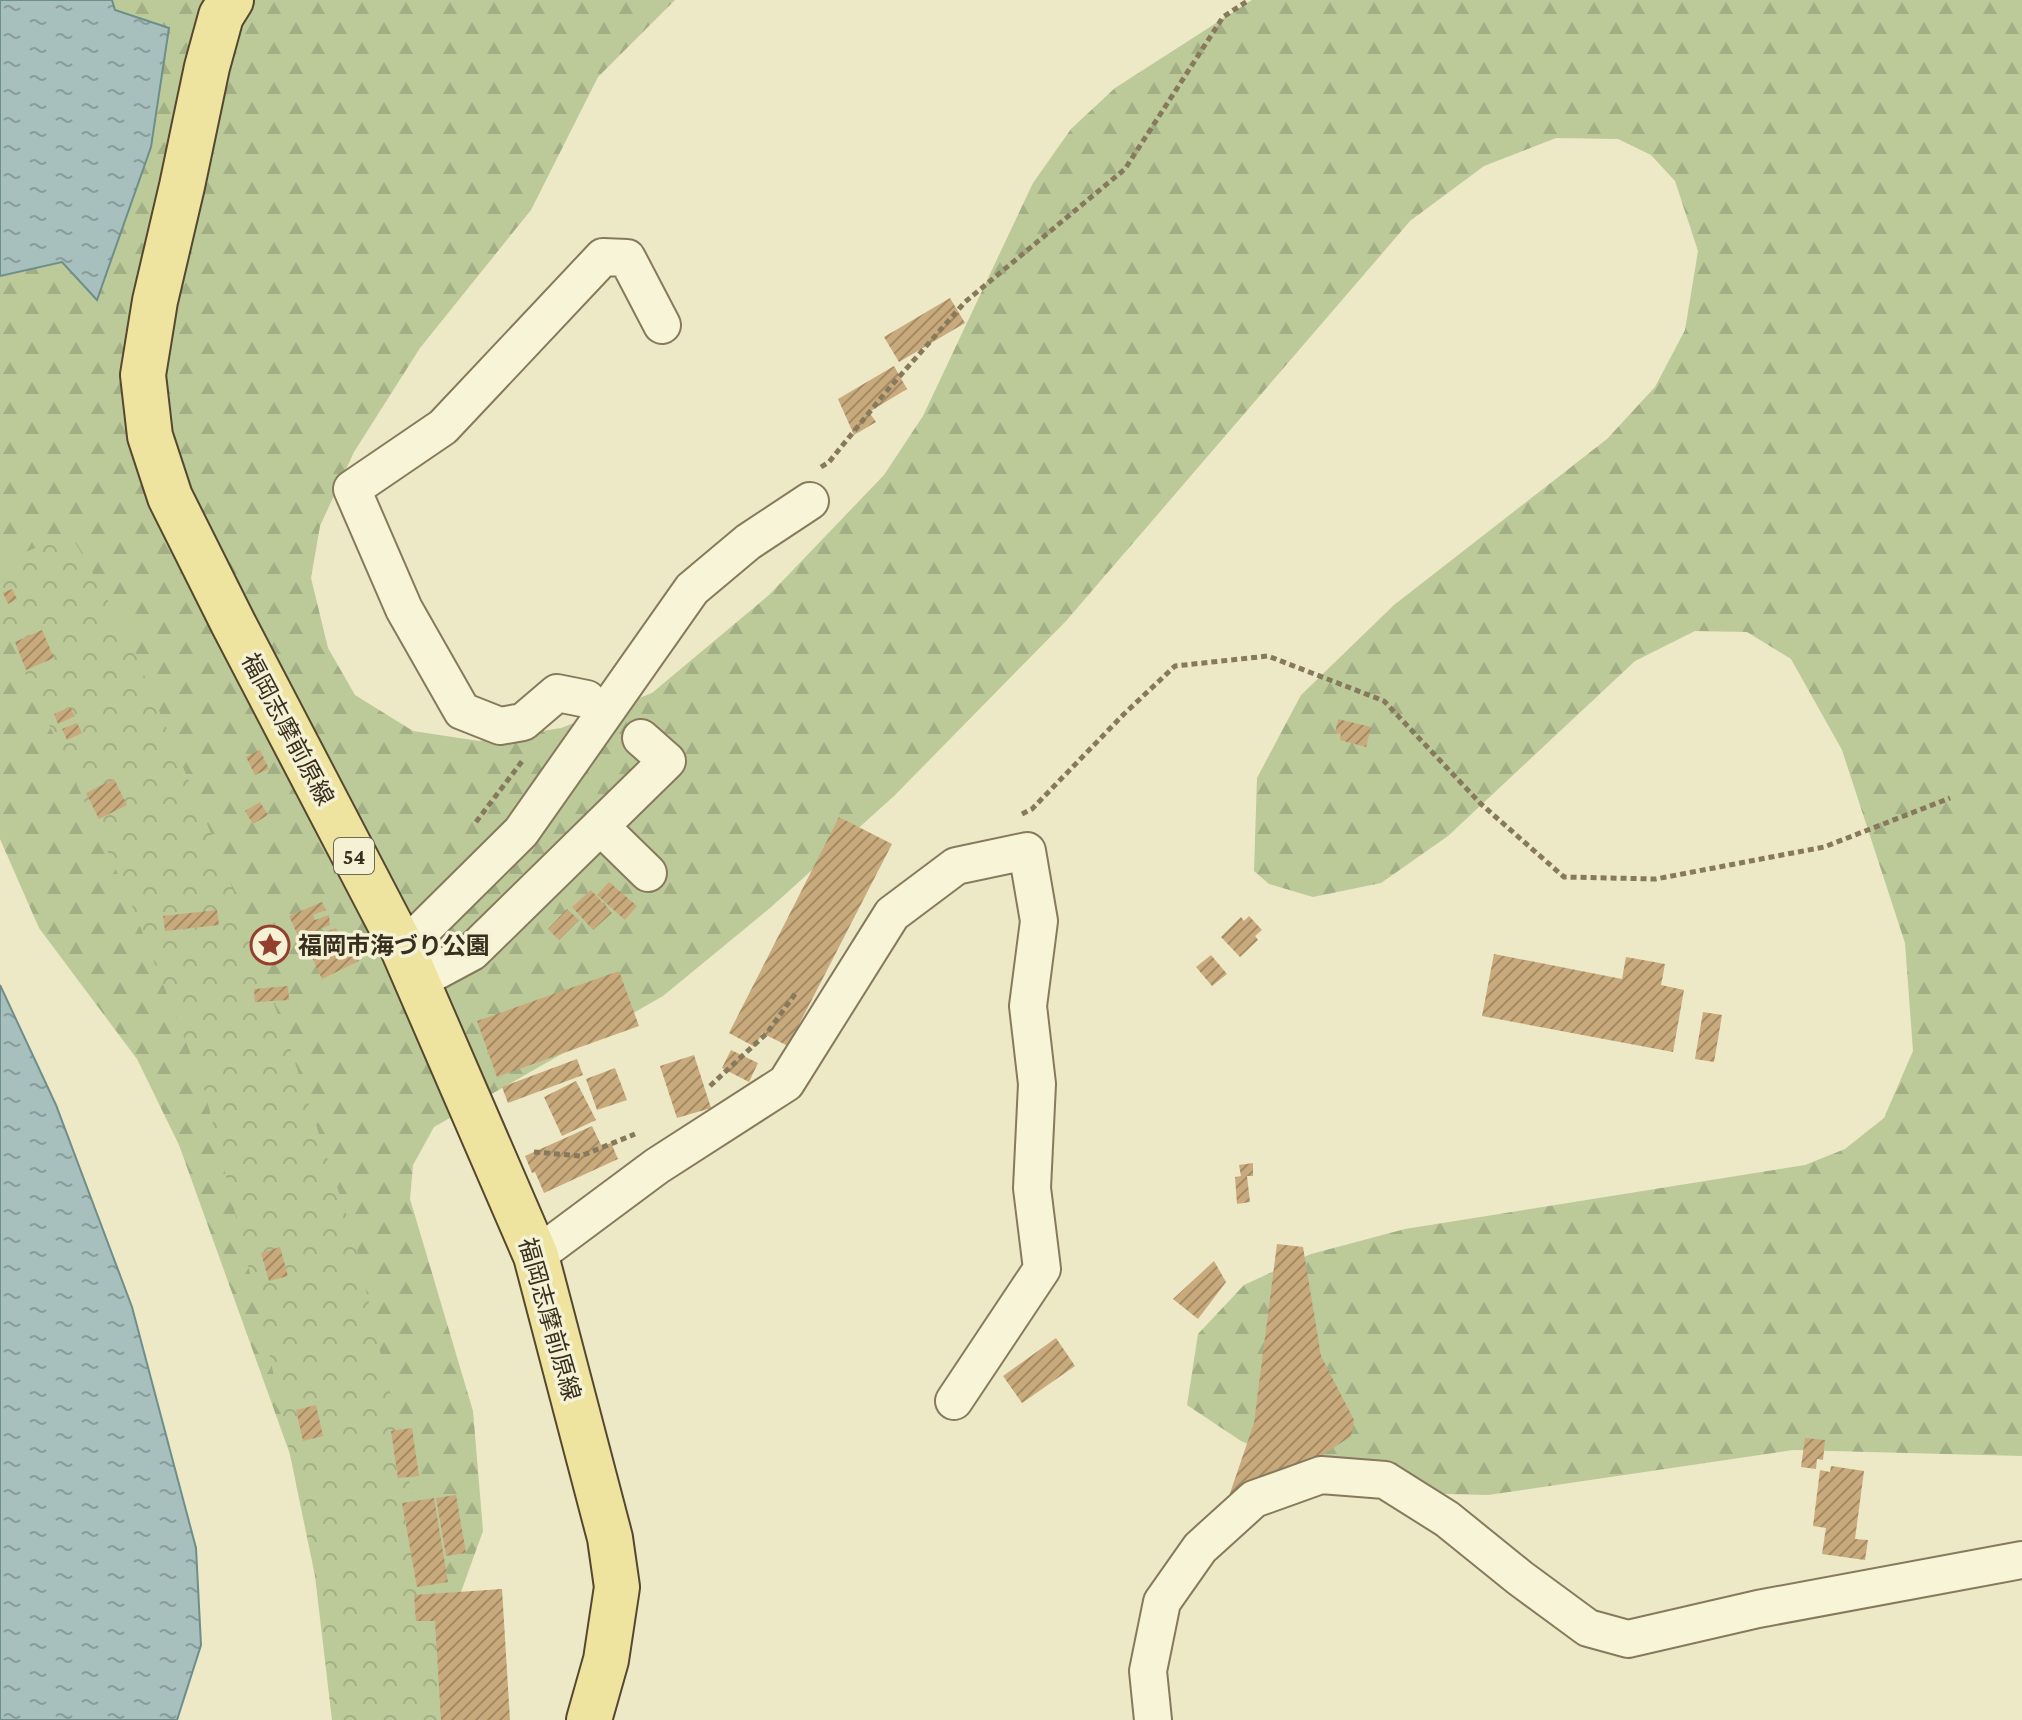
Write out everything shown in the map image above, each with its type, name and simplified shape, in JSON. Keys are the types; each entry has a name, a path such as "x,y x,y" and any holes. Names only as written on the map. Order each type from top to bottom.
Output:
{"main road":[{"name":"福岡志摩前原線","path":"231,0 221,16 207,67 155,301 143,375 150,436 170,497 410,966 536,1256 610,1538 617,1587 606,1660 589,1720"}],"street":[{"path":"587,699 557,693 523,722 500,726 462,711 404,609 352,489 443,427 603,257 627,258 662,325"},
{"path":"410,966 521,832 692,589 814,486"},
{"path":"410,966 472,952 601,827 667,761 641,738"},
{"path":"601,827 648,873"},
{"path":"536,1256 657,1166 786,1083 892,914 956,866 1027,851 1039,921 1028,1006 1037,1084 1032,1188 1042,1269 954,1401"},
{"path":"1153,1720 1148,1671 1162,1602 1200,1548 1254,1499 1321,1475 1385,1480 1447,1519 1588,1628 1628,1639 1758,1609 2022,1560"}],"path":[{"path":"814,486 829,462 885,393 965,302 1125,169 1223,17 1249,0"},
{"path":"1019,816 1032,809 1175,666 1268,656 1384,701 1481,804 1564,877 1656,879 1824,847 1950,798"},
{"path":"476,822 530,751"},
{"path":"700,1095 767,1033 801,987"},
{"path":"533,1152 581,1156 636,1133"}],"green space":[{"path":"91,0 675,0 598,77 531,210 420,348 354,452 320,526 311,578 328,648 355,695 413,731 479,741 561,728 652,693 769,595 884,475 923,416 1033,183 1071,129 1115,88 1252,0 2022,0 2022,1456 1793,1450 1488,1495 1406,1493 1312,1473 1241,1441 1187,1405 1198,1334 1244,1285 1311,1254 1405,1229 1805,1165 1845,1149 1884,1118 1913,1051 1905,943 1842,750 1791,659 1747,632 1695,631 1635,661 1448,836 1381,883 1313,897 1269,884 1254,871 1257,778 1301,695 1394,605 1607,439 1655,387 1685,330 1698,251 1675,181 1651,155 1618,139 1556,138 1484,166 1410,221 1066,621 894,796 770,908 663,996 434,1127 413,1165 410,1199 473,1411 483,1531 434,1667 314,1521 179,1145 137,1059 39,928 0,839 0,256"},
{"path":"70,533 126,632 221,857 354,1237 433,1585 444,1720 332,1720 315,1576 265,1333 204,1088 129,898 0,618 0,563"}],"water":[{"path":"0,0 112,0 115,10 169,28 151,147 97,300 62,262 0,276"},
{"path":"0,985 56,1105 132,1307 196,1548 201,1645 177,1720 0,1720"}],"building":[{"path":"950,298 965,323 899,362 884,337"},
{"path":"894,366 907,389 869,412 876,422 854,435 838,399"},
{"path":"12,589 17,599 8,604 3,593"},
{"path":"42,630 54,658 26,670 15,642"},
{"path":"70,707 75,716 58,724 54,714"},
{"path":"1338,719 1371,727 1366,747 1340,740 1341,734 1335,733"},
{"path":"77,723 82,733 67,740 62,729"},
{"path":"260,750 269,769 255,775 246,757"},
{"path":"114,779 127,805 99,819 86,793"},
{"path":"260,802 268,815 253,824 245,811"},
{"path":"839,817 892,844 788,1046 762,1033 755,1047 729,1033"},
{"path":"609,882 637,906 625,920 597,895"},
{"path":"591,890 612,913 593,930 572,907"},
{"path":"322,902 326,910 313,915 315,920 329,915 330,925 299,938 289,916"},
{"path":"567,909 579,920 559,940 548,929"},
{"path":"217,910 219,925 165,931 163,916"},
{"path":"1249,916 1262,930 1255,936 1258,940 1240,957 1221,937 1241,917 1244,921"},
{"path":"336,928 359,961 322,979 304,940"},
{"path":"1494,954 1622,979 1626,957 1665,964 1661,985 1684,990 1673,1052 1482,1016"},
{"path":"1211,955 1227,974 1212,986 1196,967"},
{"path":"619,971 639,1026 497,1077 477,1021"},
{"path":"288,986 289,1000 255,1002 254,989"},
{"path":"1703,1012 1722,1015 1714,1062 1695,1059"},
{"path":"731,1050 758,1063 749,1082 722,1068"},
{"path":"694,1055 711,1108 677,1118 660,1066"},
{"path":"577,1059 583,1075 508,1103 502,1087"},
{"path":"615,1068 627,1100 597,1110 586,1079"},
{"path":"576,1081 596,1120 562,1136 544,1097"},
{"path":"592,1126 602,1147 611,1143 618,1159 544,1193 525,1156"},
{"path":"1253,1163 1253,1176 1247,1176 1250,1202 1237,1204 1235,1177 1241,1176 1239,1165"},
{"path":"1277,1244 1303,1247 1321,1356 1354,1420 1351,1436 1247,1506 1225,1508 1254,1423"},
{"path":"280,1247 288,1276 269,1281 261,1253"},
{"path":"1214,1261 1226,1282 1198,1319 1173,1299"},
{"path":"1056,1338 1075,1366 1022,1403 1003,1376"},
{"path":"316,1405 323,1436 303,1441 296,1410"},
{"path":"412,1428 419,1476 398,1478 391,1431"},
{"path":"1805,1438 1825,1440 1823,1460 1817,1459 1816,1469 1801,1467"},
{"path":"1831,1466 1864,1471 1855,1539 1868,1540 1865,1560 1822,1554 1826,1528 1813,1526 1820,1470 1830,1472"},
{"path":"456,1495 466,1553 446,1556 436,1498"},
{"path":"434,1498 448,1582 417,1587 402,1503"},
{"path":"502,1589 510,1720 441,1720 435,1621 416,1621 414,1595"}],"place":[{"name":"福岡市海づり公園","path":"270,945"}]}
